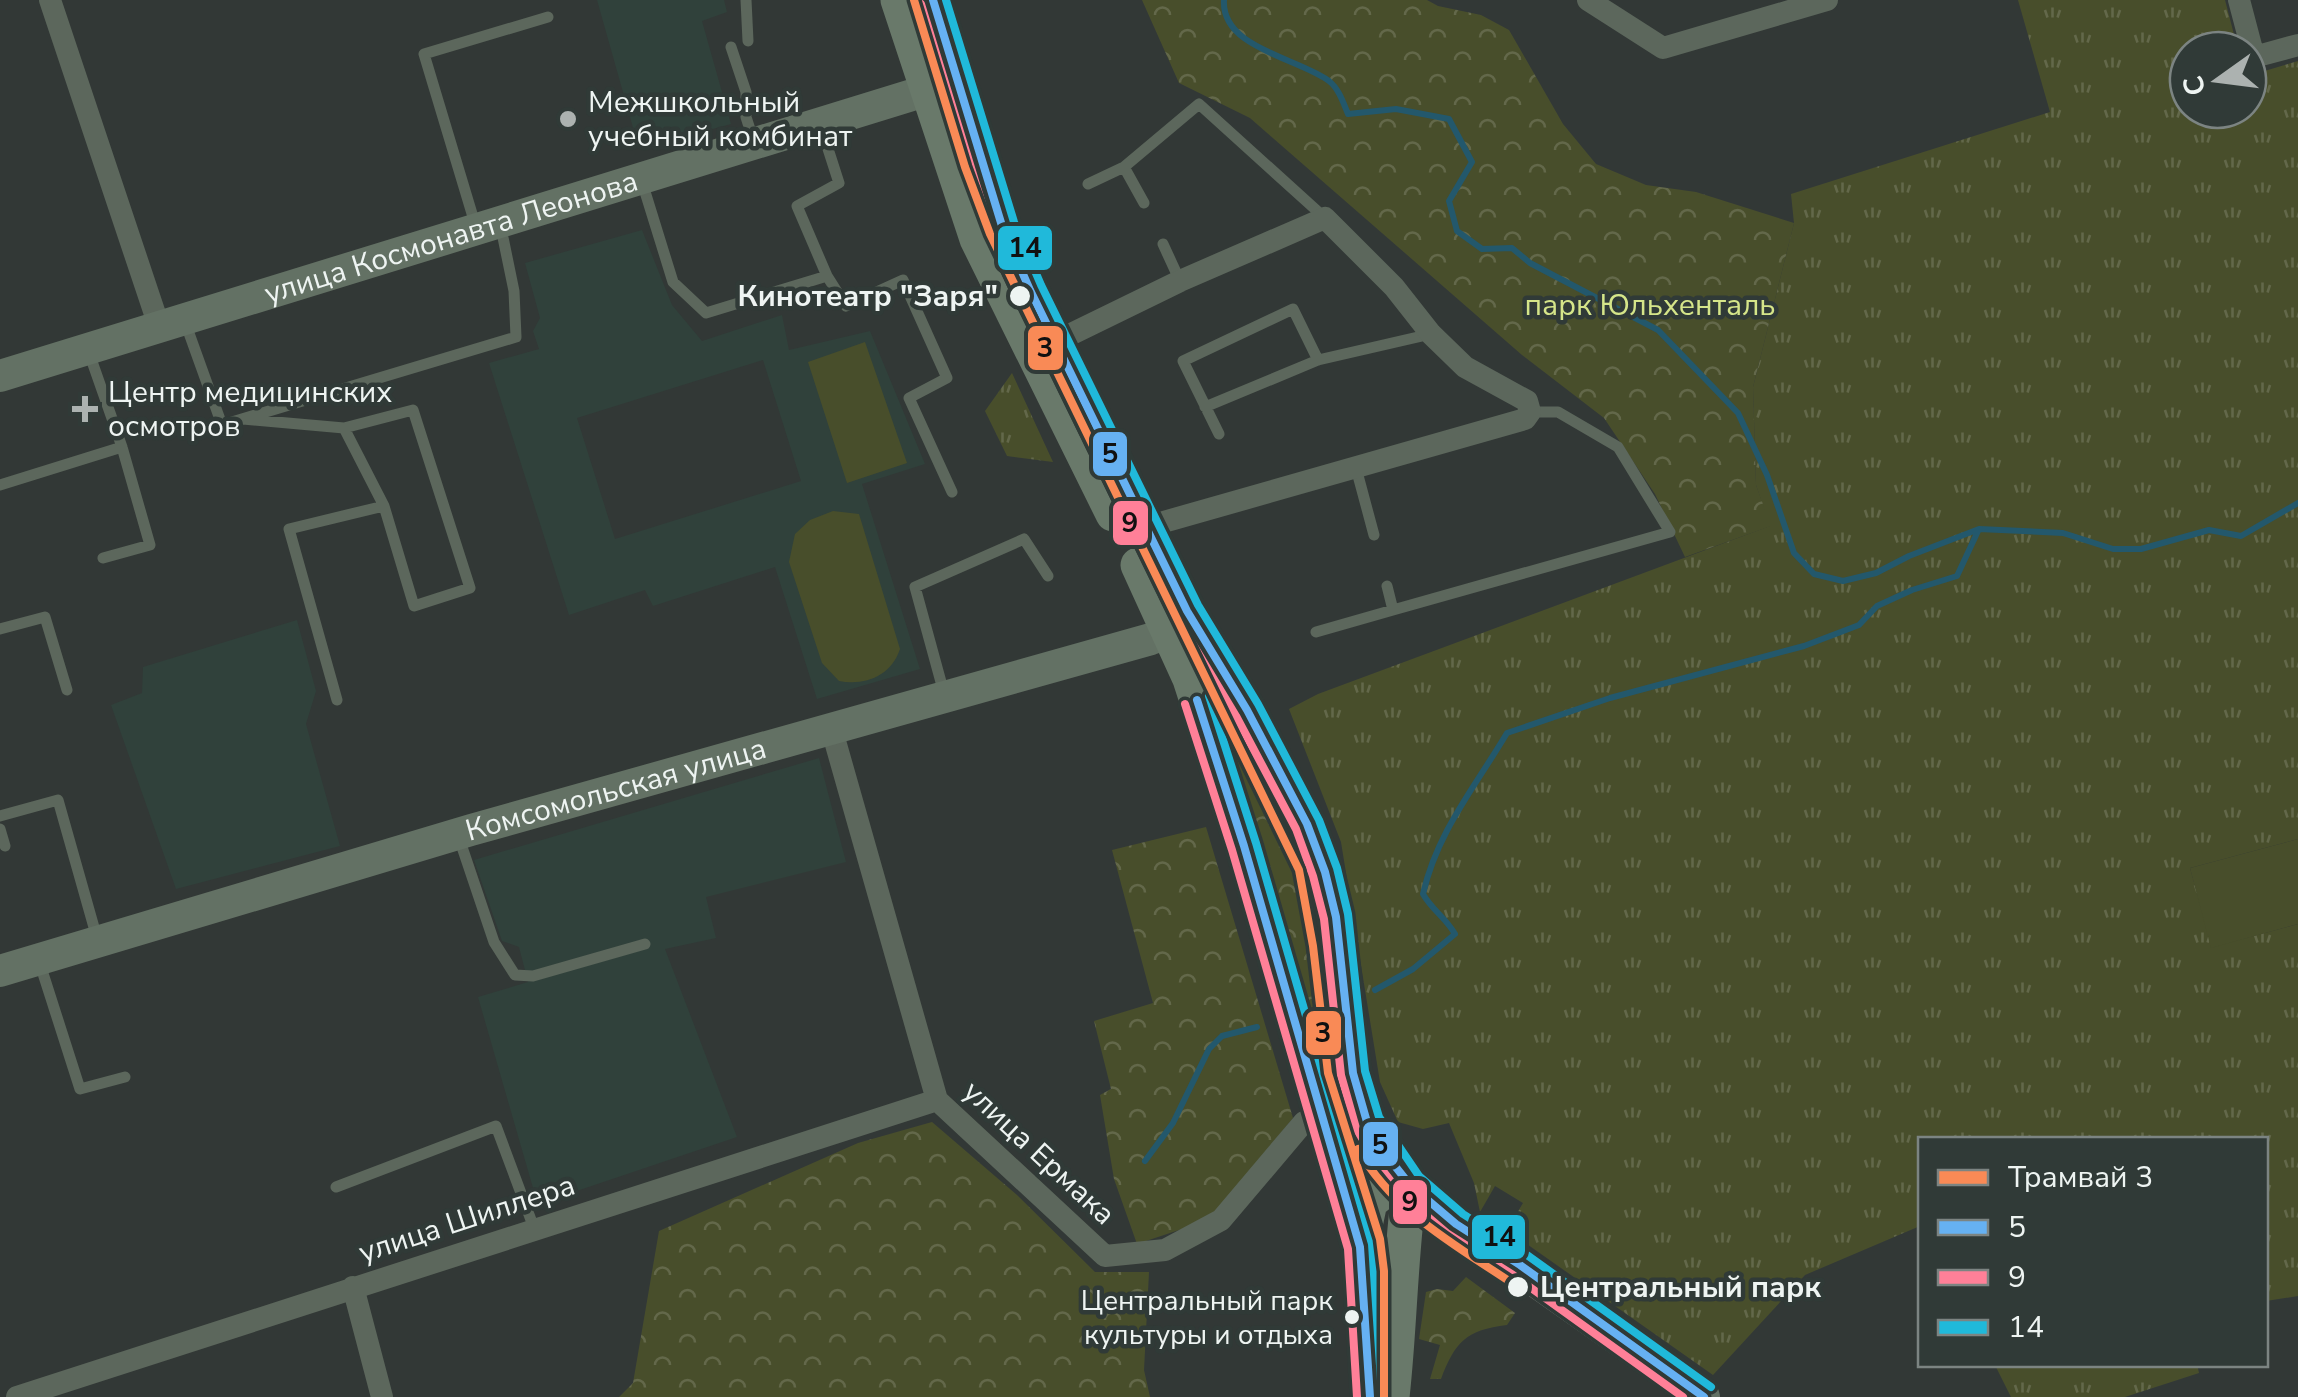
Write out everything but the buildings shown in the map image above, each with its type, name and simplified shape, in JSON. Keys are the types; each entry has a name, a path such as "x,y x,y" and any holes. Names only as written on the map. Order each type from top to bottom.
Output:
{"main road":[{"path":"898,0 944,85 1002,226 1146,528 1182,628 1190,679 1324,1112 1360,1247 1370,1397"},
{"path":"933,0 944,85 978,239 1182,628 1247,710 1306,824 1325,872 1336,917 1352,1073 1367,1122 1410,1184 1456,1224 1704,1397"},
{"name":"улица Космонавта Леонова","path":"0,376 944,85"},
{"name":"Комсомольская улица","path":"0,971 458,834 1182,628"},
{"path":"1360,1247 1370,1202 1385,1190 1410,1184"},
{"path":"1392,1397 1410,1184"}],"street":[{"path":"50,0 171,322"},
{"path":"1588,0 1663,48 1827,0"},
{"path":"2239,0 2245,30"},
{"path":"2268,54 2298,45"},
{"path":"1055,342 1325,218 1466,367 1527,401 1530,412 1525,419 1146,528"},
{"name":"улица Ермака","path":"831,727 937,1100 1105,1256 1165,1250 1220,1220 1290,1136 1304,1122 1324,1112"},
{"name":"улица Шиллера","path":"17,1397 937,1100"},
{"path":"1324,1112 1367,1122"},
{"path":"353,1287 382,1397"}],"lane":[{"path":"746,0 748,41"},
{"path":"171,322 222,425 516,337 514,291 424,54 548,17"},
{"path":"731,47 746,92 746,117 754,143"},
{"path":"1088,184 1124,168 1199,104 1325,218"},
{"path":"820,123 839,182 796,206 827,276 846,306 903,280 948,378 910,398 952,492"},
{"path":"1124,168 1144,203"},
{"path":"641,178 673,282 706,312 827,276"},
{"path":"1163,244 1180,282"},
{"path":"1219,434 1183,361 1293,309 1318,360"},
{"path":"1205,407 1318,360 1431,334"},
{"path":"87,348 122,447 150,544 103,558"},
{"path":"243,418 344,428 413,410 470,588 414,606 384,506 344,428"},
{"path":"1316,632 1670,532 1618,448 1558,412 1530,412"},
{"path":"0,485 122,447"},
{"path":"1356,468 1374,534"},
{"path":"337,700 289,529 384,506"},
{"path":"945,697 914,586 1024,539 1048,576"},
{"path":"1387,586 1394,610"},
{"path":"0,629 45,617 67,690"},
{"path":"0,816 58,800 99,942"},
{"path":"0,829 5,846"},
{"path":"458,834 494,942 515,975 533,976 645,944"},
{"path":"39,960 80,1089 125,1076"},
{"path":"336,1186 496,1126 534,1228"}],"shaded area":[{"path":"597,0 724,0 727,12 702,21 731,124 639,149"},
{"path":"642,230 672,305 702,341 782,315 789,350 870,331 925,464 862,484 920,669 817,699 775,567 653,606 645,590 569,615 489,363 539,349 533,331 540,318 525,263","holes":["763,360 801,481 615,539 577,418"]},
{"path":"297,620 316,691 306,724 340,846 176,889 111,705 142,693 143,667"},
{"path":"819,758 846,862 706,897 716,938 665,949 737,1137 544,1202 533,1188 478,997 528,982 519,947 502,941 474,860"}],"green space":[{"name":"парк Юльхенталь","path":"1142,0 1427,0 1481,15 1509,30 1563,124 1596,164 1646,185 1696,192 1794,223 1753,387 1756,485 1771,526 1685,557 1655,494 1604,418 1522,355 1250,118 1179,83"},
{"name":"Центральный парк","path":"2018,0 2225,0 2233,30 2168,30 2168,130 2268,130 2268,70 2298,61 2298,839 2190,868 2212,947 2298,924 2298,1296 2268,1301 2268,1137 1918,1137 1918,1227 1805,1275 1713,1375 1507,1230 1523,1203 1495,1186 1480,1212 1474,1183 1449,1123 1423,1129 1398,1122 1380,1082 1341,842 1289,709 1318,694 1770,526 1756,485 1753,387 1794,223 1791,194 2050,112"},
{"path":"865,342 907,463 847,483 808,362"},
{"path":"1012,373 1053,462 1007,456 985,411"},
{"path":"833,511 859,514 900,649 884,672 858,682 839,681 822,663 789,562 795,534 810,520"},
{"path":"1239,752 1291,863 1306,929 1325,1068 1233,755"},
{"path":"1206,827 1293,1118 1209,1220 1137,1244 1114,1179 1100,1095 1111,1089 1094,1021 1153,1003 1112,850"},
{"path":"2298,839 2298,924 2211,948 2190,868"},
{"path":"932,1122 1017,1195 1095,1272 1149,1272 1144,1370 1150,1397 619,1397 633,1383 659,1231 858,1143"},
{"path":"1466,1277 1515,1313 1507,1325 1481,1330 1464,1340 1451,1356 1441,1379 1430,1379 1440,1345 1419,1339 1426,1292 1453,1291"},
{"path":"1996,1367 2198,1367 2199,1373 2125,1397 2011,1397"}],"waterway":[{"path":"1224,0 1226,16 1235,30 1264,50 1329,81 1348,114 1396,109 1449,119 1472,162 1449,201 1457,231 1482,249 1512,248 1530,263 1658,330 1738,413 1767,475 1794,553 1814,574 1843,581 1876,573 1979,529 2063,533 2113,549 2141,549 2209,530 2241,536 2298,503"},
{"path":"1375,990 1413,969 1455,934 1423,894 1447,830 1507,733 1610,698 1804,646 1859,625 1877,606 1957,576 1978,531"},
{"path":"1145,1161 1173,1123 1209,1049 1222,1036 1257,1027"}],"tram line":[{"name":"3","path":"914,0 965,167 990,234 1299,870 1313,946 1328,1073 1380,1239 1384,1271 1384,1397"},
{"name":"3","path":"1358,1149 1373,1172 1409,1210 1518,1287"},
{"path":"1518,1287 1674,1397"}],"transit line":[{"name":"5","path":"933,0 1002,226 1030,290 1187,611 1247,710 1307,824 1336,917 1353,1073 1367,1122 1410,1185 1456,1224 1704,1397"},
{"name":"14","path":"946,0 1014,222 1041,285 1198,605 1258,704 1319,820 1337,868 1348,914 1365,1071 1379,1117 1419,1176 1463,1214 1711,1387"},
{"name":"9","path":"921,4 990,230 1019,295 1176,616 1236,716 1296,829 1324,919 1341,1075 1356,1128 1400,1193 1448,1234 1513,1275 1683,1397"},
{"name":"14","path":"1209,696 1256,843 1372,1244 1382,1396"},
{"name":"5","path":"1197,700 1244,846 1360,1247 1370,1397"},
{"name":"9","path":"1185,704 1232,850 1348,1249 1357,1397"}],"place":[{"name":"Межшкольный учебный комбинат","path":"568,119"},
{"name":"Кинотеатр \"Заря\"","path":"1020,296"},
{"name":"Центр медицинских осмотров","path":"85,409"},
{"name":"Центральный парк","path":"1518,1287"},
{"name":"Центральный парк культуры и отдыха","path":"1352,1317"}]}
